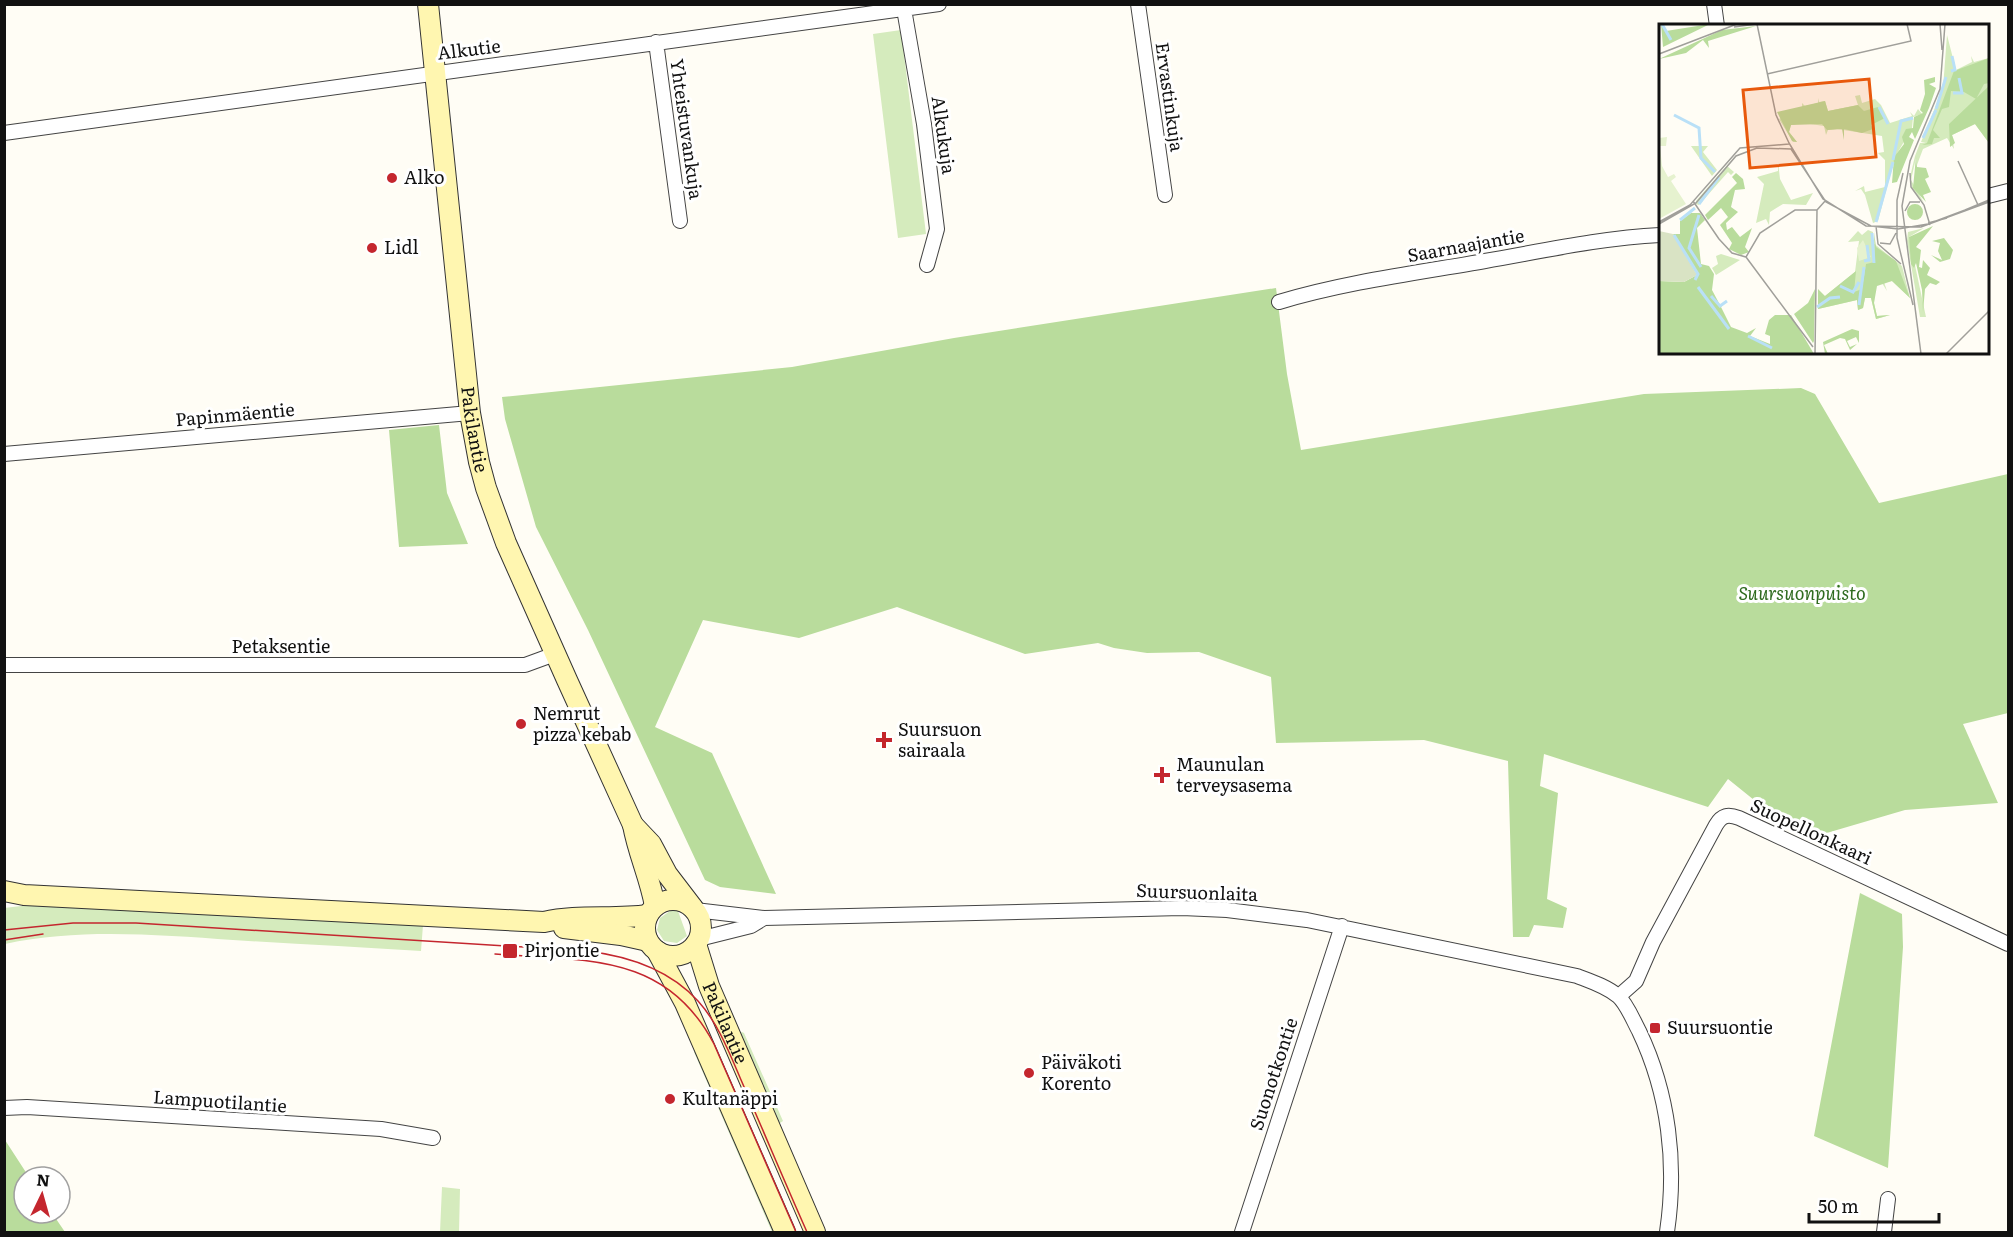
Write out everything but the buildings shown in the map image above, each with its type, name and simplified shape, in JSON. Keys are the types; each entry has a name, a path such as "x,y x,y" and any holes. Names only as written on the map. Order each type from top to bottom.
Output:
{"main road":[{"name":"Pakilantie","path":"428,4 470,413 478,462 507,543 633,825 637,848 650,881 651,910"},
{"name":"Pakilantie","path":"633,825 651,844 668,874 694,909"},
{"path":"4,902 14,893 544,922 564,928 621,935 652,946 667,956 678,956 688,951 698,941 701,925 694,909 686,903 675,900 667,900 651,910 622,917 565,917 544,922"},
{"path":"651,910 644,928 652,946"},
{"name":"Pakilantie","path":"698,941 709,986 815,1233"},
{"name":"Pakilantie","path":"652,946 686,1004 785,1233"}],"street":[{"name":"Alkutie","path":"4,133 939,4"},
{"name":"Ervastinkuja","path":"1138,4 1164,195"},
{"path":"1714,4 1717,24"},
{"name":"Alkukuja","path":"904,9 924,124 937,229 927,264"},
{"name":"Yhteistuvankuja","path":"656,42 680,221"},
{"path":"1989,196 2008,191"},
{"name":"Saarnaajantie","path":"1279,302 1320,290 1619,237 1659,235"},
{"name":"Papinmäentie","path":"4,454 470,413"},
{"name":"Petaksentie","path":"4,665 525,665 555,654"},
{"name":"Suopellonkaari","path":"1619,996 1636,981 1653,942 1716,825 1720,818 1726,815 1738,818 2008,944"},
{"name":"Suursuonlaita","path":"694,909 764,918 1182,908 1272,914 1342,926 1577,976 1619,996"},
{"name":"Suursuonlaita","path":"698,941 751,926 764,918"},
{"name":"Suonotkontie","path":"1242,1233 1342,926"},
{"path":"1619,996 1631,1016 1658,1076 1669,1131 1672,1176 1667,1233"},
{"name":"Lampuotilantie","path":"4,1108 27,1107 381,1129 433,1138"},
{"path":"1884,1233 1888,1199"}],"green space":[{"path":"901,30 926,234 898,238 873,34"},
{"name":"Suursuonpuisto","path":"1276,288 1287,374 1301,450 1644,394 1801,388 1815,394 1879,503 2008,474 2008,713 1963,724 1998,803 1905,810 1813,837 1759,804 1728,779 1708,807 1544,754 1540,786 1558,793 1547,899 1567,908 1563,928 1534,925 1529,937 1513,937 1508,761 1424,740 1276,743 1271,677 1199,652 1147,653 1098,643 1025,654 897,607 799,638 703,620 655,727 712,753 776,894 720,887 705,880 588,630 536,527 505,419 502,397 792,367 954,338"},
{"path":"439,425 447,493 468,544 399,547 389,430"},
{"path":"1860,893 1902,914 1903,947 1888,1168 1814,1136"},
{"path":"39,904 423,925 421,951 119,934 62,936 5,944 4,908"},
{"path":"670,911 678,911 687,936 677,943 664,941 657,930 660,918"},
{"path":"742,1032 783,1121 777,1125 738,1034"},
{"path":"700,1050 780,1232 772,1232 694,1052"},
{"path":"5,1140 21,1165 12,1165 12,1225 60,1225 65,1232 5,1232"},
{"path":"442,1187 460,1189 459,1232 440,1232"}],"tram line":[{"path":"4,930 73,923 136,923 587,951 618,956 647,966 661,972 687,990 713,1021 807,1232"},
{"path":"4,940 43,934"},
{"path":"495,954 591,961 620,967 647,977 672,992 694,1014 714,1044 796,1232"}],"place":[{"name":"Alko","path":"392,178"},
{"name":"Lidl","path":"372,248"},
{"name":"Nemrut pizza kebab","path":"521,724"},
{"name":"Suursuon sairaala","path":"884,740"},
{"name":"Maunulan terveysasema","path":"1162,775"},
{"name":"Pirjontie","path":"510,951"},
{"name":"Suursuontie","path":"1655,1028"},
{"name":"Päiväkoti Korento","path":"1029,1073"},
{"name":"Kultanäppi","path":"670,1099"}]}
